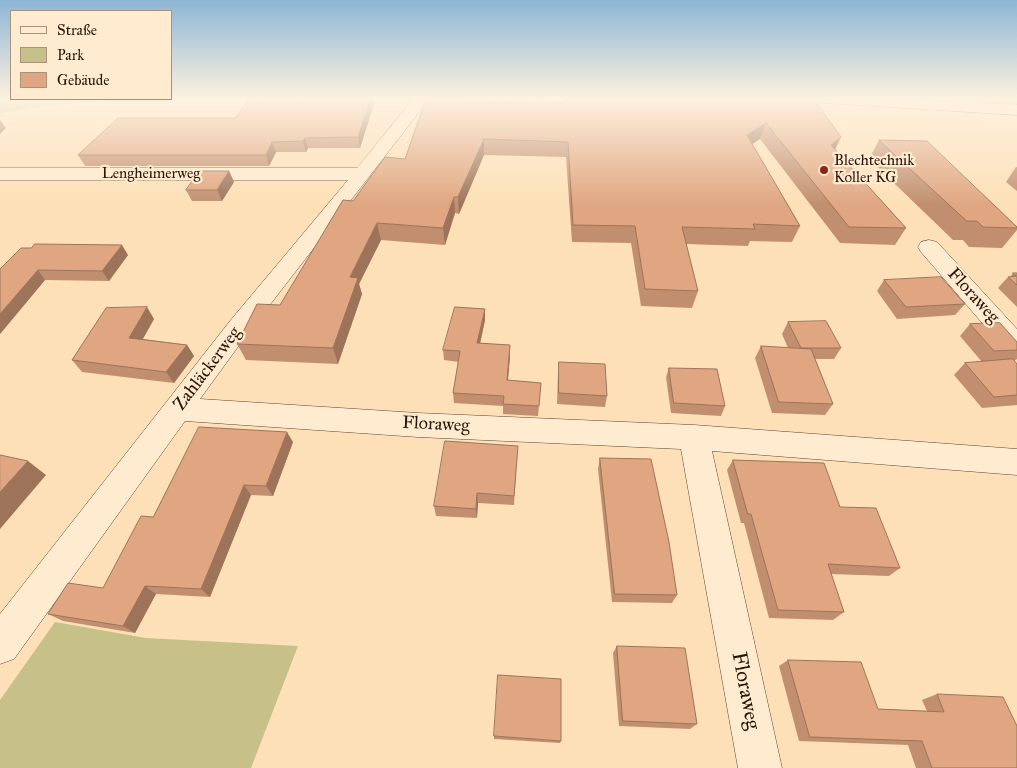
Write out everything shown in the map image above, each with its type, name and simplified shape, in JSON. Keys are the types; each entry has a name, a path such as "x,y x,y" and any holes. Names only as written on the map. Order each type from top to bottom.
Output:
{"street":[{"name":"Zahläckerweg","path":"0,644 239,327 394,134"},
{"name":"Lengheimerweg","path":"0,174 362,174"},
{"name":"Floraweg","path":"929,247 1017,346"},
{"name":"Floraweg","path":"178,409 408,424 694,437 1017,462"},
{"name":"Floraweg","path":"694,437 760,768"}],"green space":[{"path":"55,622 146,638 298,646 251,768 0,768 0,700"}],"building":[{"path":"101,134 359,134 358,137 305,138 303,141 272,142 266,155 78,155"},
{"path":"414,134 749,134 747,135 800,226 753,224 755,229 682,227 698,291 645,289 635,226 573,225 568,142 484,139 458,197 454,197 443,228 377,223 350,277 358,278 333,348 237,344 257,304 280,305 343,200 353,201 385,157 405,159"},
{"path":"775,134 839,134 841,137 831,145 906,228 849,227"},
{"path":"879,140 927,141 1017,228 983,227 977,221 967,221"},
{"path":"200,171 229,171 217,190 186,190"},
{"path":"35,244 122,245 102,271 38,270 0,314 0,269 21,248 31,248"},
{"path":"1013,273 1017,273 1017,285 1008,277 1016,276"},
{"path":"941,277 965,304 906,307 884,280"},
{"path":"147,307 129,338 187,345 166,372 72,360 106,308"},
{"path":"455,307 485,309 477,343 510,345 507,380 541,383 539,406 503,404 504,396 453,393 460,351 443,350"},
{"path":"826,321 841,348 801,348 788,322"},
{"path":"1000,323 1017,342 1017,350 994,351 970,324"},
{"path":"761,346 811,349 833,404 779,402"},
{"path":"1013,359 1017,364 1017,395 994,397 965,363"},
{"path":"559,362 605,364 607,396 559,393"},
{"path":"669,368 717,369 725,406 674,403"},
{"path":"199,427 287,432 266,486 244,485 201,589 145,586 123,626 48,614 68,583 103,588 141,516 153,517"},
{"path":"445,441 518,446 514,496 477,493 476,509 434,506"},
{"path":"0,455 28,461 0,492"},
{"path":"600,458 651,459 669,542 677,595 615,594"},
{"path":"733,460 824,463 840,507 876,508 900,568 828,564 844,612 778,610 751,514 748,514"},
{"path":"617,646 685,648 697,724 623,721"},
{"path":"788,660 861,662 878,709 944,712 937,694 1003,697 1017,726 1017,768 932,768 922,741 810,737"},
{"path":"498,675 561,679 561,741 494,736"}],"place":[{"name":"Blechtechnik Koller KG","path":"824,170"}]}
